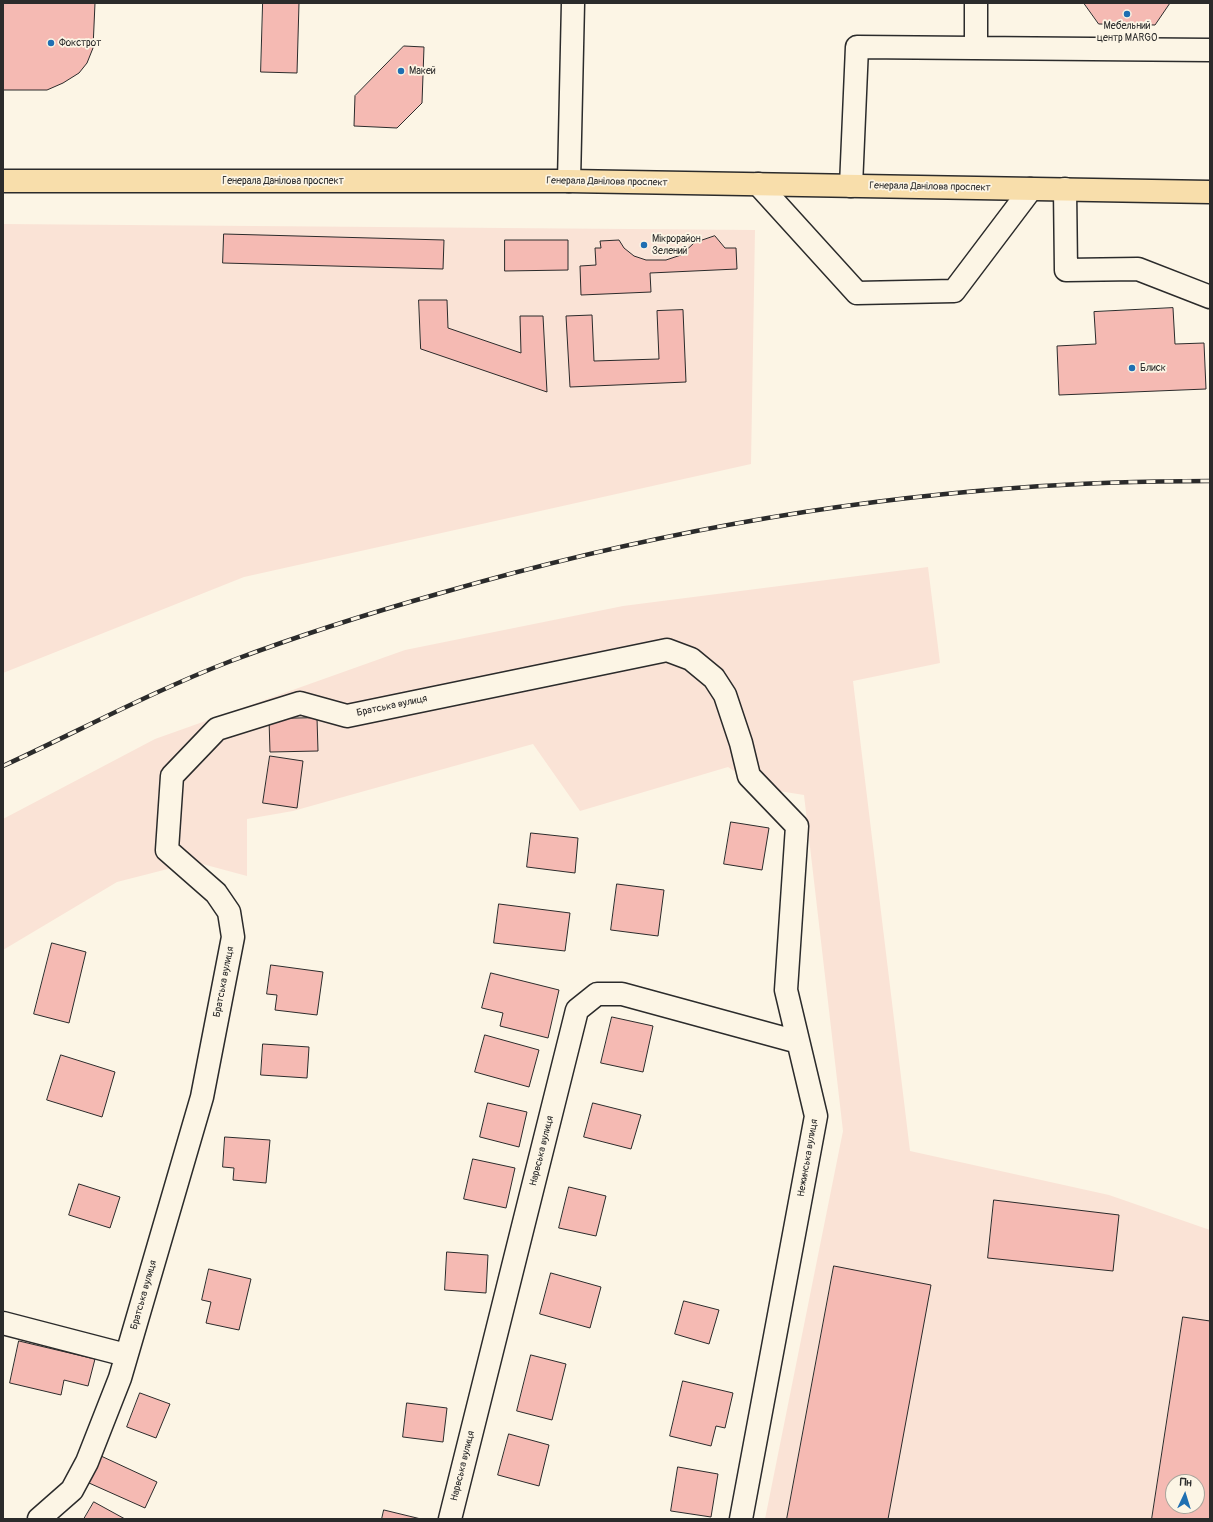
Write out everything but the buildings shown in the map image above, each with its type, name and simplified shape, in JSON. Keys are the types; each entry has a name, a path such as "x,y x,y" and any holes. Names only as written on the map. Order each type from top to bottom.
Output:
{"main road":[{"name":"Генерала Данілова проспект","path":"3,181 569,181 1210,192"}],"lane":[{"path":"569,181 573,3"},
{"path":"976,3 976,48"},
{"path":"851,186 857,47 1210,50"},
{"path":"758,184 857,293 954,291 1031,189"},
{"path":"1065,189 1066,270 1138,269 1210,297"},
{"name":"Братська вулиця","path":"39,1519 72,1490 87,1462 120,1378 202,1097 233,938 229,912 216,893 167,850 172,776 217,729 300,703 347,716 667,650 691,659 714,678 725,695 741,743"},
{"name":"Нежинська вулиця","path":"741,743 749,776 797,826 786,990 816,1116 741,1519"},
{"name":"Нарвська вулиця","path":"450,1519 577,1010 597,994 622,994 798,1042"},
{"path":"3,1323 126,1356"}],"shaded area":[{"path":"3,224 755,230 751,464 244,577 3,673"},
{"path":"928,567 940,663 853,681 910,1151 1109,1195 1210,1230 1210,1519 765,1519 843,1131 804,795 760,788 728,767 580,811 533,744 293,811 247,819 247,876 195,862 117,882 3,950 3,819 155,739 405,650 623,606"}],"railway":[{"path":"3,766 173,685 257,651 414,601 582,556 654,540 797,513 942,494 1039,486 1161,481 1210,481"}],"place":[{"name":"Мебельний центр MARGO","path":"1127,14"},
{"name":"Фокстрот","path":"51,43"},
{"name":"Макей","path":"401,71"},
{"name":"Мікрорайон Зелений","path":"644,245"},
{"name":"Блиск","path":"1132,368"}]}
